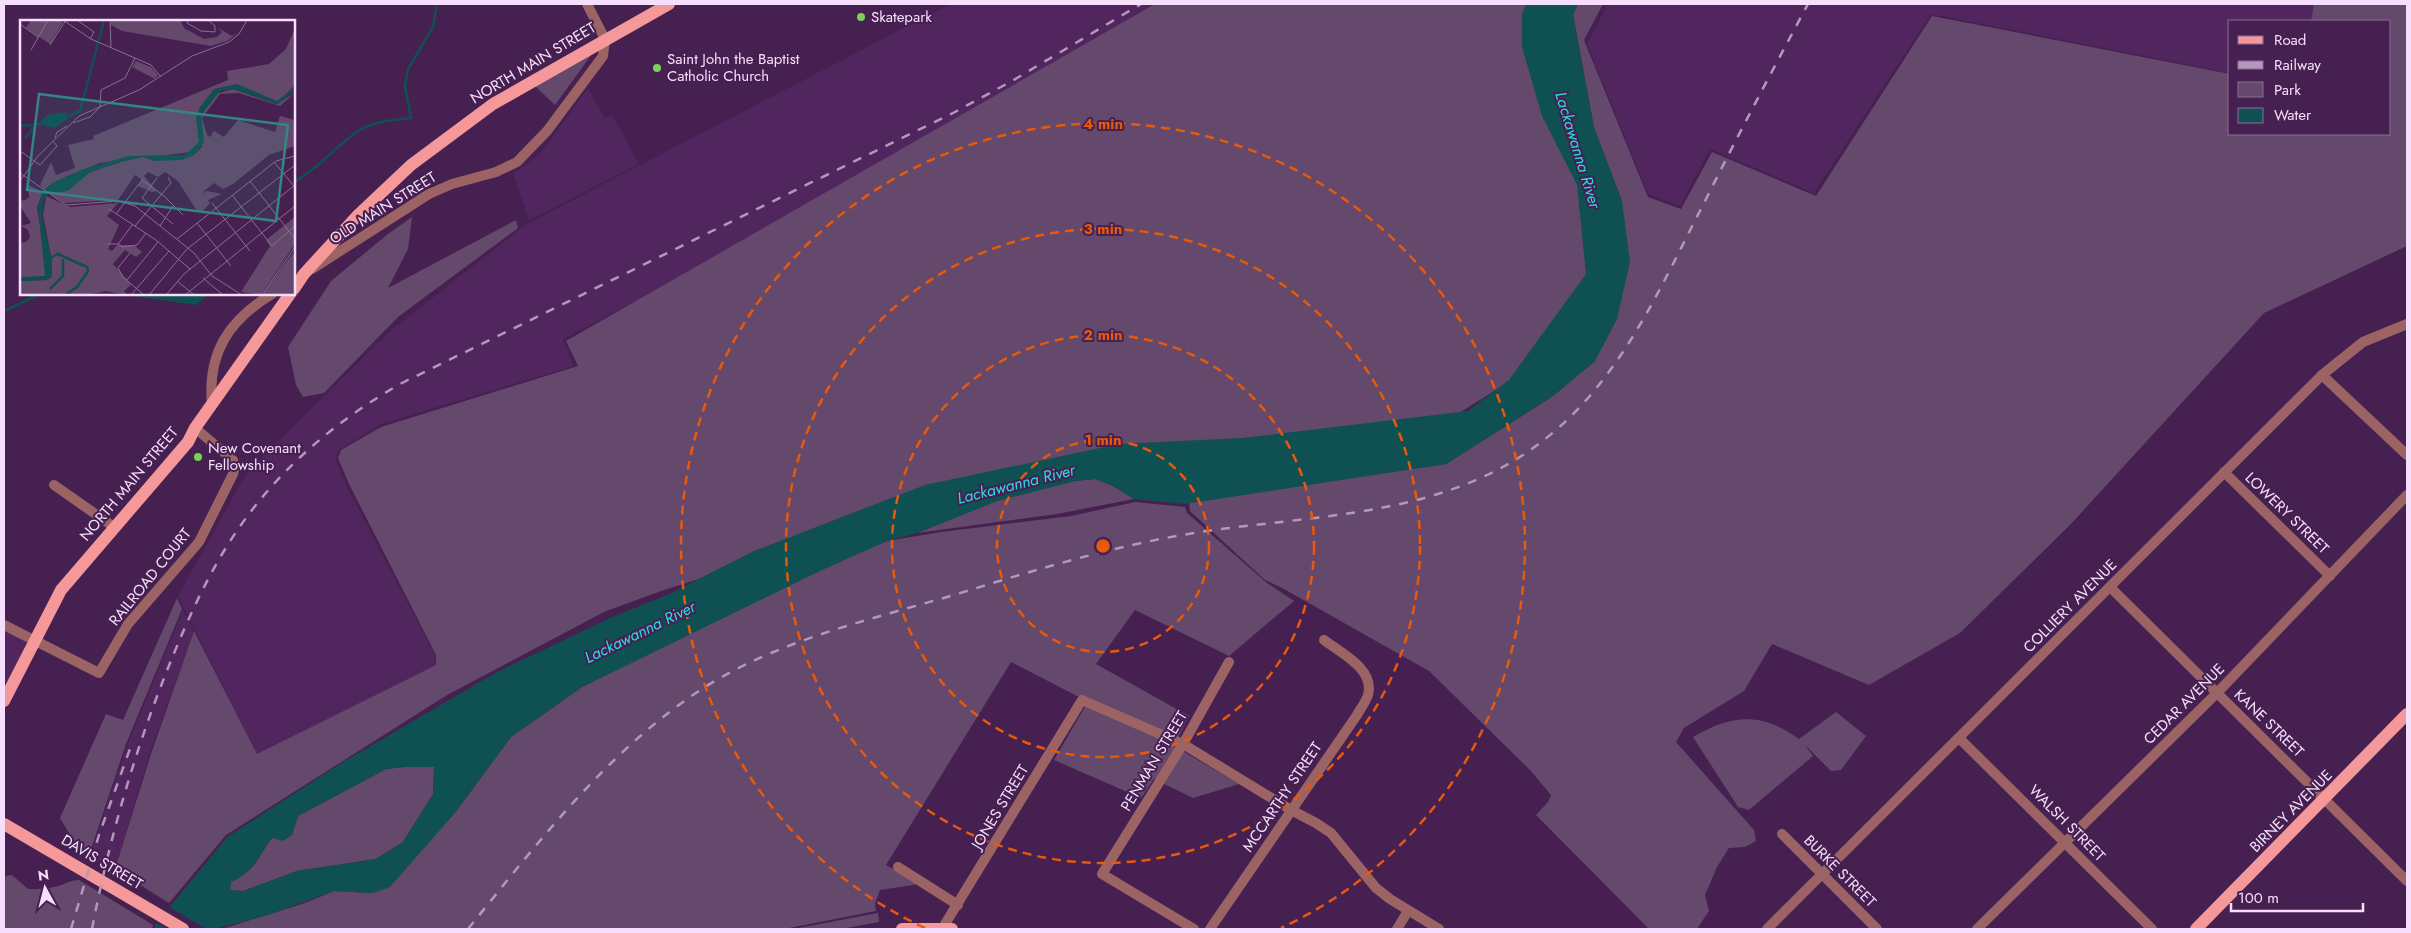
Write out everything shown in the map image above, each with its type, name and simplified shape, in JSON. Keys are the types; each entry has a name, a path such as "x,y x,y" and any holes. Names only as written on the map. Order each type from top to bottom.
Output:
{"main road":[{"name":"NORTH MAIN STREET","path":"299,277 358,215 411,165 493,104 669,4"},
{"name":"NORTH MAIN STREET","path":"4,701 61,590 188,442 195,428 289,295"},
{"name":"BIRNEY AVENUE","path":"2196,929 2326,800 2407,714"},
{"name":"DAVIS STREET","path":"4,824 183,929"},
{"path":"902,929 945,929"}],"street":[{"path":"587,4 605,39"},
{"name":"OLD MAIN STREET","path":"299,277 354,244 429,194 452,184 496,172 517,162 547,131 603,56 605,39"},
{"path":"212,405 210,383 221,342 238,320 271,295"},
{"name":"COLLIERY AVENUE","path":"1767,929 2322,375 2363,342 2407,324"},
{"path":"2322,375 2407,455"},
{"name":"RAILROAD COURT","path":"35,640 99,673 128,624 199,542 235,468 233,460 195,428"},
{"name":"LOWERY STREET","path":"2224,472 2330,576"},
{"path":"54,485 114,527"},
{"name":"CEDAR AVENUE","path":"1978,929 2217,693 2407,495"},
{"name":"KANE STREET","path":"2110,587 2407,881"},
{"path":"4,625 35,640"},
{"name":"MCCARTHY STREET","path":"1210,929 1357,716 1368,696 1368,679 1362,670 1324,640"},
{"name":"PENMAN STREET","path":"1194,929 1102,874 1183,744 1229,662"},
{"name":"JONES STREET","path":"945,929 1082,700 1183,744"},
{"name":"WALSH STREET","path":"1959,738 2152,929"},
{"path":"1183,744 1291,810 1316,822 1331,833 1376,888 1408,911 1439,929"},
{"name":"BURKE STREET","path":"1782,834 1812,866 1822,872 1876,929"},
{"path":"898,867 958,905"},
{"path":"1397,929 1408,911"}],"shaded area":[{"path":"950,4 1174,4 729,253 563,339 574,366 381,424 340,449 335,458 346,485 435,655 436,665 257,754 178,596 246,474 388,333 525,225"},
{"path":"1608,4 2314,4 2311,20 2228,20 2228,73 1931,14 1814,193 1710,149 1680,206 1648,194 1587,44"},
{"path":"588,88 605,118 612,115 639,164 529,220 513,173 528,164 544,149"},
{"path":"183,610 194,631 150,752 114,872 89,857 127,746"},
{"path":"4,627 31,641 4,694"}],"green space":[{"path":"1155,4 1540,4 1587,188 1593,277 1515,378 1459,413 1213,449 843,533 661,591 604,612 447,695 226,835 169,903 115,869 151,754 194,631 257,754 436,665 436,655 349,484 338,458 341,450 381,427 578,366 566,341"},
{"path":"1578,4 1603,4 1584,40 1648,197 1681,209 1712,152 1816,196 1932,16 2228,74 2228,135 2391,135 2391,20 2311,20 2314,4 2407,4 2407,246 2264,313 2070,525 1960,633 1869,685 1772,644 1744,691 1684,728 1676,742 1754,830 1756,841 1745,847 1729,848 1717,867 1705,895 1709,911 1697,929 1648,928 1536,815 1548,802 1551,795 1530,770 1429,671 1265,580 1190,511 1189,501 1446,464 1553,396 1595,361 1622,201 1594,128 1573,14"},
{"path":"592,54 555,105 535,86"},
{"path":"412,217 408,249 388,288 516,220 518,228 398,317 324,393 303,397 296,385 288,347 331,281 388,234"},
{"path":"1096,479 1113,486 1134,499 1057,514 917,533 997,501 1074,481"},
{"path":"1135,502 1185,507 1187,513 1267,583 1294,601 1229,656 1135,610 1096,664 1189,716 1174,746 1239,784 1193,798 1154,779 1141,798 1054,760 1090,698 1077,696 1011,662 886,865 920,884 880,890 875,904 876,911 784,929 222,929 305,903 334,891 373,893 454,814 511,737 582,687 830,565 887,541 941,532 1071,516"},
{"path":"177,598 182,609 126,744 89,855 78,848 60,818 106,714 123,720"},
{"path":"1836,712 1866,736 1841,770 1831,771 1804,744 1813,756 1749,810 1738,807 1693,737 1721,724 1747,719 1772,724 1799,739"},
{"path":"434,767 433,794 403,842 376,859 297,871 243,891 230,890 231,882 251,868 272,838 292,835 298,816 386,769"},
{"path":"12,875 28,889 50,888 79,880 153,925 152,929 4,929 4,883 6,876"},
{"path":"878,913 879,922 841,929 793,929"}],"water":[{"name":"Lackawanna River","path":"1526,4 1578,4 1573,15 1594,128 1622,201 1630,262 1617,319 1595,361 1553,396 1446,464 1185,504 1134,499 1113,486 1096,479 1075,481 997,501 917,533 887,541 820,571 582,687 511,737 454,814 390,887 373,893 334,891 265,916 214,929 154,929 156,924 227,837 343,762 497,672 610,618 667,595 754,551 925,485 1119,444 1242,438 1468,411 1509,380 1586,274 1577,185 1542,116 1522,47 1522,14","holes":["434,767 433,794 403,842 376,859 297,871 243,891 230,890 231,882 251,868 272,838 283,841 292,835 298,816 386,769"]},
{"path":"125,295 208,295 196,305"}],"pier":[{"path":"167,906 207,929 167,929 154,922"}],"waterway":[{"path":"295,181 311,171 358,131 370,125 411,118 405,86 408,69 433,27 437,4"},
{"path":"4,311 38,295"}],"railway":[{"path":"92,929 106,863 133,764 156,700 193,610 222,554 246,518 279,478 317,442 358,411 402,383 953,113 1012,81 1141,4"},
{"path":"468,929 568,808 623,752 683,702 746,664 815,636 1074,559 1164,538 1384,507 1430,496 1474,481 1516,459 1556,430 1580,406 1602,381 1640,325 1808,4"},
{"path":"71,929 99,835 131,746"}],"place":[{"name":"Skatepark","path":"861,17"},
{"name":"Saint John the Baptist Catholic Church","path":"657,68"},
{"name":"New Covenant Fellowship","path":"198,457"}]}
